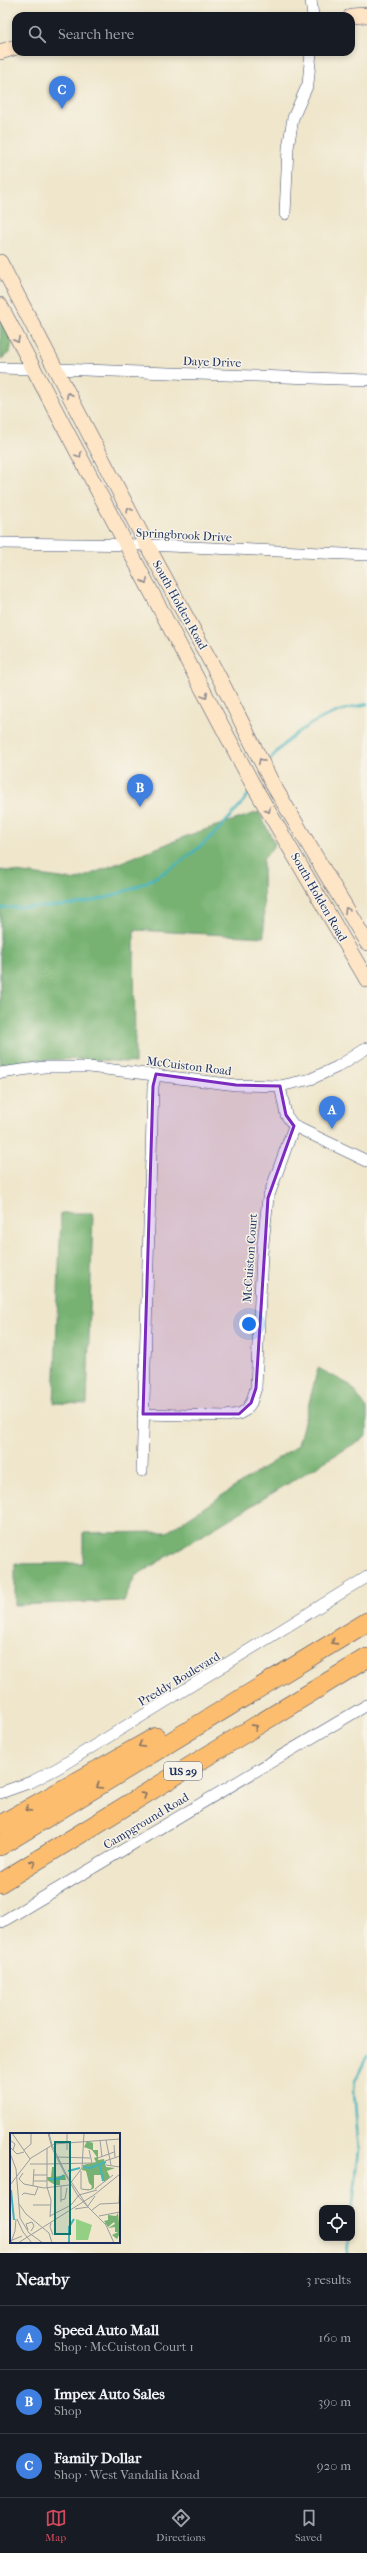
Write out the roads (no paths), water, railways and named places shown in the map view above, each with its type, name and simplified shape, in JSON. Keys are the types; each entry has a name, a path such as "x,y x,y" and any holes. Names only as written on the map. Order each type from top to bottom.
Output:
{"highway":[{"name":"US 29","path":"0,1846 367,1622"},
{"name":"US 29","path":"0,1883 367,1658"},
{"path":"0,1825 155,1737 228,1707"}],"main road":[{"path":"355,16 367,15"},
{"path":"0,52 12,48"},
{"name":"South Holden Road","path":"0,262 147,545 220,679 272,783 367,943"},
{"name":"South Holden Road","path":"0,305 32,369 128,545 150,593 252,783 367,980"}],"street":[{"path":"311,0 312,12"},
{"path":"285,214 288,148 293,118 308,84 311,56"},
{"path":"0,368 32,369"},
{"name":"Daye Drive","path":"56,369 367,380"},
{"name":"Springbrook Drive","path":"0,543 147,545 367,555"},
{"name":"McCuiston Road","path":"0,1073 67,1066 156,1074 236,1085 280,1086 311,1079 337,1067 367,1048"},
{"path":"142,1470 153,1086 156,1074"},
{"path":"280,1086 286,1115 294,1126 367,1161"},
{"name":"McCuiston Court","path":"143,1414 226,1416 239,1414 251,1403 257,1381 267,1206 274,1177 294,1126"},
{"name":"Preddy Boulevard","path":"0,1793 31,1782 58,1768 367,1577"},
{"name":"Campground Road","path":"0,1923 367,1705"}],"waterway":[{"path":"268,762 278,750 300,731 324,717 352,707 367,704"},
{"path":"0,908 72,905 108,897 132,888 177,864 198,848 235,812 251,791"},
{"path":"353,2205 359,2151 354,2091 355,2081 367,2056"},
{"path":"347,2253 349,2241"}],"place":[{"name":"Family Dollar","path":"62,109"},
{"name":"Impex Auto Sales","path":"140,807"},
{"name":"Speed Auto Mall","path":"332,1129"}]}
